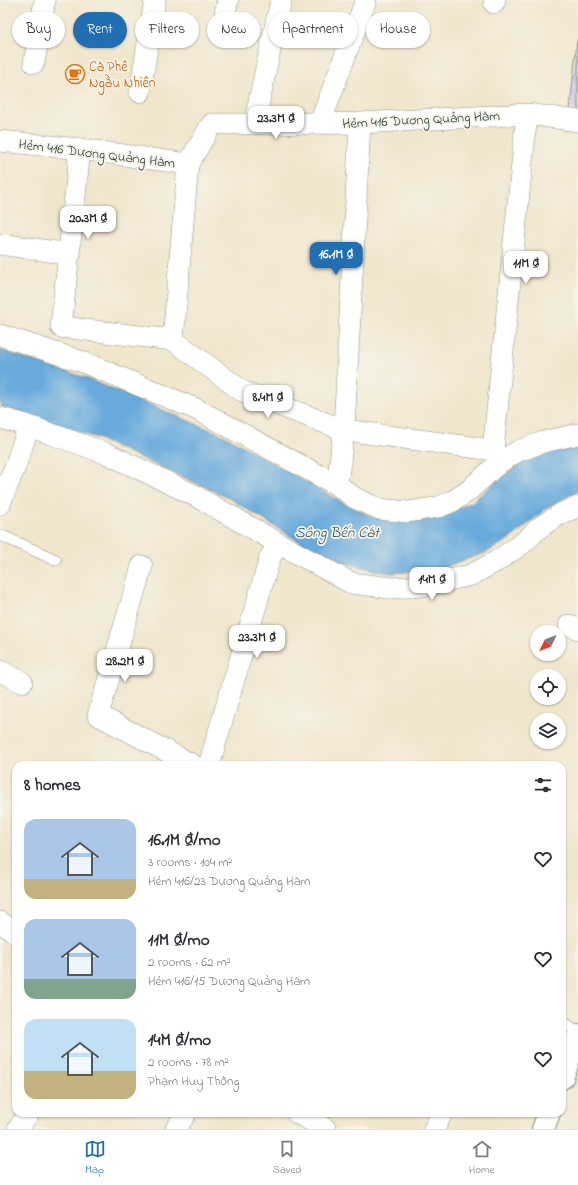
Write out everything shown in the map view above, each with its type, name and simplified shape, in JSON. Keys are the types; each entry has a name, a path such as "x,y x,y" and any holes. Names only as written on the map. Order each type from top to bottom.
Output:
{"street":[{"path":"34,63 44,0"},
{"path":"140,92 155,0"},
{"path":"254,124 281,0"},
{"path":"320,123 366,0"},
{"path":"0,335 83,362 196,409 337,485 355,498 379,509 408,512 439,506 452,501 467,492 496,456 527,114"},
{"name":"Hẻm 416 Dương Quảng Hàm","path":"0,141 80,149 188,164 212,124 360,123 527,114 578,121"},
{"path":"337,485 344,430 360,123"},
{"path":"80,149 70,254 61,327 173,340 242,391 344,430 496,456 518,451 543,442 578,434"},
{"path":"173,340 188,164"},
{"path":"0,244 70,254"},
{"path":"0,418 29,426 108,454 194,495 351,583 391,588 422,586 471,575 497,561 523,543 540,527 562,513 578,508"},
{"path":"0,504 29,426"},
{"path":"210,761 270,558 278,543"},
{"path":"142,566 98,714 186,761"},
{"path":"0,671 22,682"},
{"path":"0,922 12,930"},
{"path":"566,1067 578,1035"},
{"path":"18,1129 26,1117"},
{"path":"176,1129 184,1117"},
{"path":"304,1117 326,1129"},
{"path":"434,1129 440,1117"},
{"path":"543,1129 548,1117"}],"lane":[{"path":"0,535 56,560"},
{"path":"566,1024 578,1032"}],"water":[{"name":"Sông Bến Cát","path":"0,350 83,377 227,437 345,504 375,518 440,517 472,502 508,472 542,451 578,439 578,491 549,506 512,537 487,552 435,570 389,573 328,559 229,498 97,438 0,406"}],"building":[{"path":"578,40 578,111 570,110"}],"place":[{"name":"Cà Phê Ngẫu Nhiên","path":"75,74"}]}
